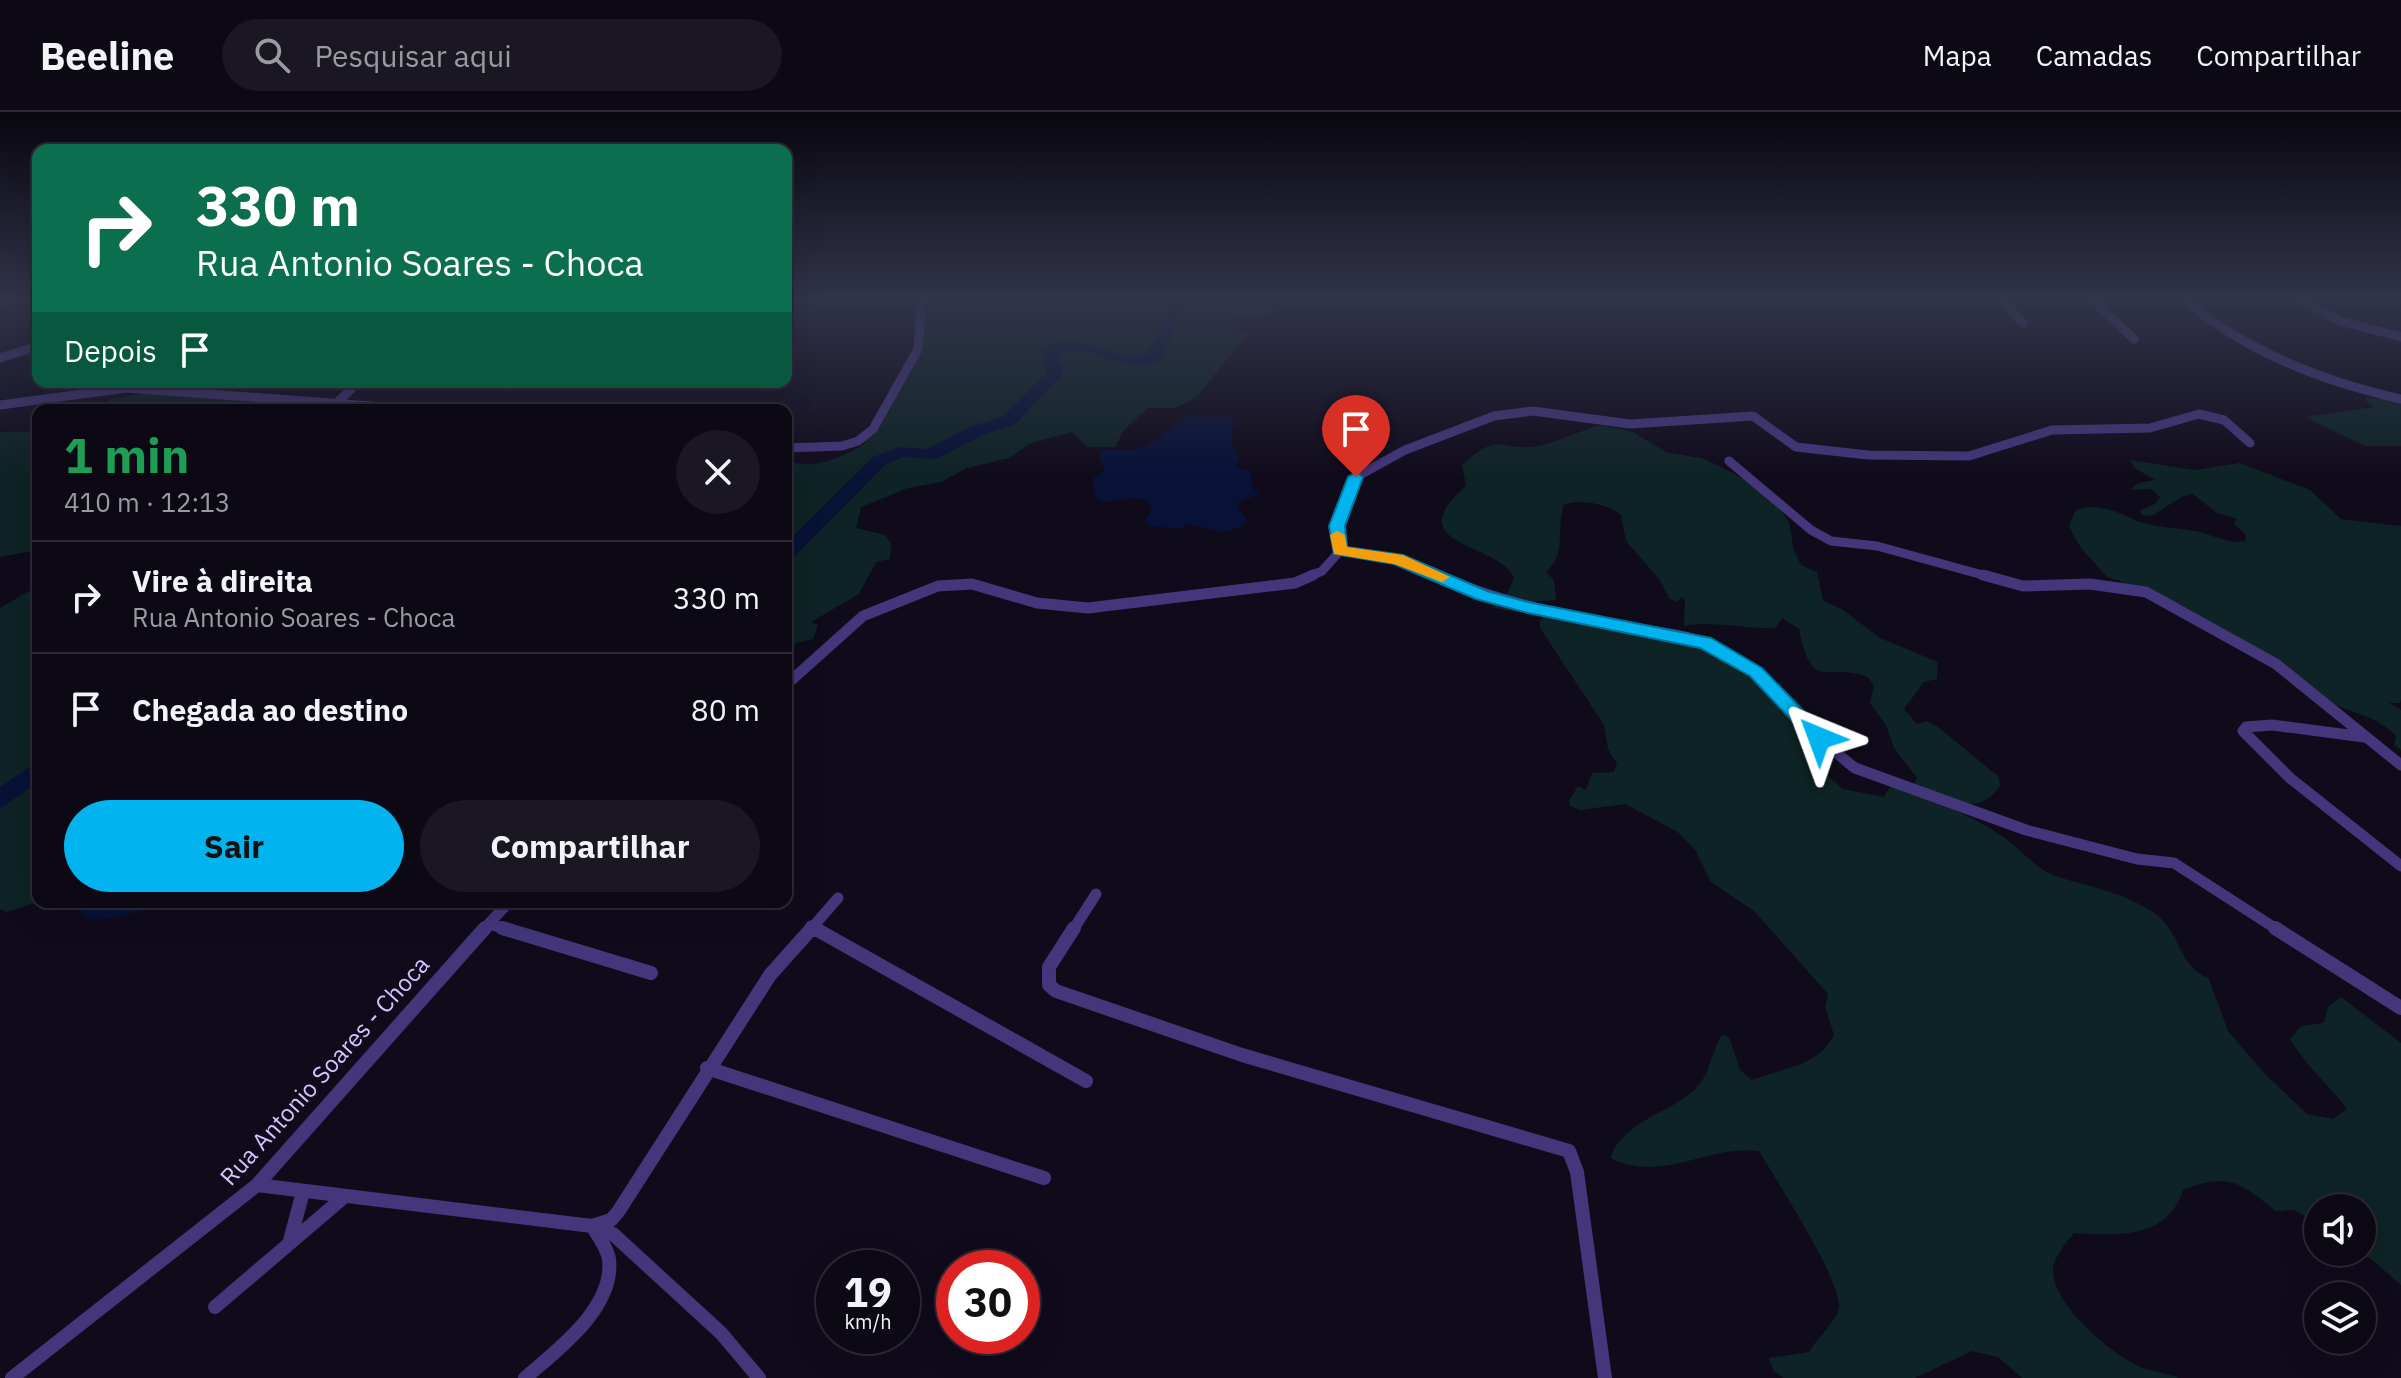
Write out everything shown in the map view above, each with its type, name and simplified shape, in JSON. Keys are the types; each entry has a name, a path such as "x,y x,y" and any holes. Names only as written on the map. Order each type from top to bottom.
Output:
{"street":[{"path":"792,448 842,446 858,441 873,429 913,358"},
{"path":"2284,358 2344,383 2401,399"},
{"path":"0,405 116,388"},
{"path":"172,388 360,404"},
{"path":"338,402 352,388"},
{"path":"792,680 863,616 938,586 972,584 1037,603 1069,608 1119,606 1295,583 1322,571 1340,551 1337,526 1356,477 1405,450 1513,412 1543,411 1630,424 1753,416 1796,447 1868,455 1969,456 2052,430 2129,430 2199,414 2224,420 2250,443"},
{"path":"1729,461 1811,530 1831,541 1877,546 2023,586 2090,584 2146,592 2276,664 2401,765"},
{"path":"1340,551 1397,559 1504,602 1692,638 1724,651 1756,672 1831,750 1855,768 2026,830 2124,856 2174,863 2401,1008"},
{"path":"2365,737 2272,725 2246,727 2243,731 2264,755 2401,866"},
{"path":"1096,894 1049,967 1049,985 1056,991 1242,1055 1569,1151 1576,1164 1605,1378"},
{"path":"592,1226 611,1220 618,1212 707,1068 770,975 838,898"},
{"name":"Rua Antonio Soares - Choca","path":"12,1378 257,1185 413,1005 504,908"},
{"path":"490,924 651,973"},
{"path":"811,926 1086,1081"},
{"path":"707,1068 1044,1178"},
{"path":"257,1185 592,1226 613,1234 721,1333 759,1378"},
{"path":"289,1244 303,1192"},
{"path":"215,1307 344,1197"},
{"path":"525,1378 590,1315 605,1289 609,1260 592,1226"}],"green space":[{"path":"913,358 1228,358 1197,397 1175,408 1148,408 1124,430 1115,447 1087,447 1072,432 1031,443 1009,458 967,468 941,482 908,488 861,507 856,528 885,535 891,544 890,559 876,562 859,594 811,622 818,625 813,639 792,644 792,462 817,463 847,454 865,443 866,434"},
{"path":"142,394 227,398 252,404 103,404 111,399"},
{"path":"2367,397 2401,402 2401,446 2365,446 2305,417 2374,407 2365,400"},
{"path":"1602,425 1633,432 1666,452 1705,459 1754,484 1774,501 1789,522 1794,551 1801,565 1817,572 1823,601 1842,609 1880,638 1938,662 1937,679 1924,682 1904,709 1917,724 1927,721 1938,727 1999,777 2000,786 1991,796 1982,802 1960,803 1914,785 1917,778 1894,748 1886,725 1870,703 1874,686 1868,677 1816,669 1804,649 1799,629 1782,618 1776,628 1707,624 1684,626 1685,601 1682,597 1677,602 1669,598 1659,579 1626,541 1621,515 1609,508 1585,502 1564,505 1557,557 1546,572 1554,580 1556,600 1525,602 1508,611 1491,607 1505,598 1514,578 1506,566 1447,533 1442,521 1447,506 1466,486 1462,465 1486,447 1502,444 1518,447 1542,445"},
{"path":"0,432 32,432 32,551 0,557"},
{"path":"2130,460 2195,470 2240,463 2310,490 2341,519 2401,526 2401,699 2400,703 2389,703 2401,710 2401,750 2394,745 2396,736 2379,723 2321,698 2164,600 2107,577 2081,548 2069,527 2075,511 2100,508 2148,524 2195,531 2229,541 2245,541 2246,535 2234,524 2237,519 2217,513 2193,494 2181,497 2152,516 2142,515 2140,511 2156,503 2160,497 2151,489 2130,490 2138,483 2156,480 2136,469"},
{"path":"32,589 32,904 7,912 0,909 0,608"},
{"path":"1546,615 1704,643 1750,673 1781,708 1809,731 1828,776 1843,789 1884,797 1891,785 1934,801 1989,828 2049,873 2118,895 2153,912 2170,929 2190,965 2209,979 2228,1031 2263,1072 2307,1114 2333,1119 2347,1109 2290,1039 2301,1026 2324,1023 2328,1007 2341,997 2401,1043 2401,1285 2376,1263 2376,1194 2304,1194 2304,1215 2293,1210 2276,1211 2253,1193 2233,1183 2211,1182 2183,1190 2166,1218 2153,1226 2123,1234 2074,1233 2058,1255 2053,1270 2055,1284 2063,1299 2102,1341 2143,1368 2179,1378 2022,1378 1998,1357 1972,1351 1915,1378 1784,1378 1774,1372 1769,1358 1809,1352 1832,1323 1839,1306 1837,1292 1819,1252 1759,1151 1741,1150 1648,1167 1629,1165 1611,1158 1629,1131 1678,1102 1698,1086 1722,1035 1729,1037 1740,1070 1752,1080 1810,1060 1834,1035 1825,1007 1828,994 1755,912 1710,881 1696,851 1678,832 1625,804 1580,810 1570,806 1569,801 1578,786 1586,790 1592,773 1614,772 1617,764 1608,749 1604,725 1540,628 1540,621"}],"water":[{"path":"1197,415 1234,419 1231,441 1240,459 1234,467 1250,471 1253,489 1260,494 1239,502 1238,508 1247,521 1225,531 1188,524 1181,529 1149,526 1145,518 1152,510 1142,499 1097,499 1092,482 1096,475 1105,471 1098,456 1101,451 1140,449 1181,421"}],"waterway":[{"path":"792,548 879,461 901,452 930,455 977,431 1008,421 1055,374 1051,358"},
{"path":"1122,358 1136,362 1152,358"},
{"path":"0,800 32,774"},
{"path":"91,908 103,908"}],"slow traffic":[{"path":"1337,535 1340,551 1378,554 1442,577"}],"route":[{"path":"1356,477 1347,493 1337,526 1340,551 1397,559 1471,591 1528,608 1673,634 1705,643 1744,662 1756,672 1819,738"}]}
